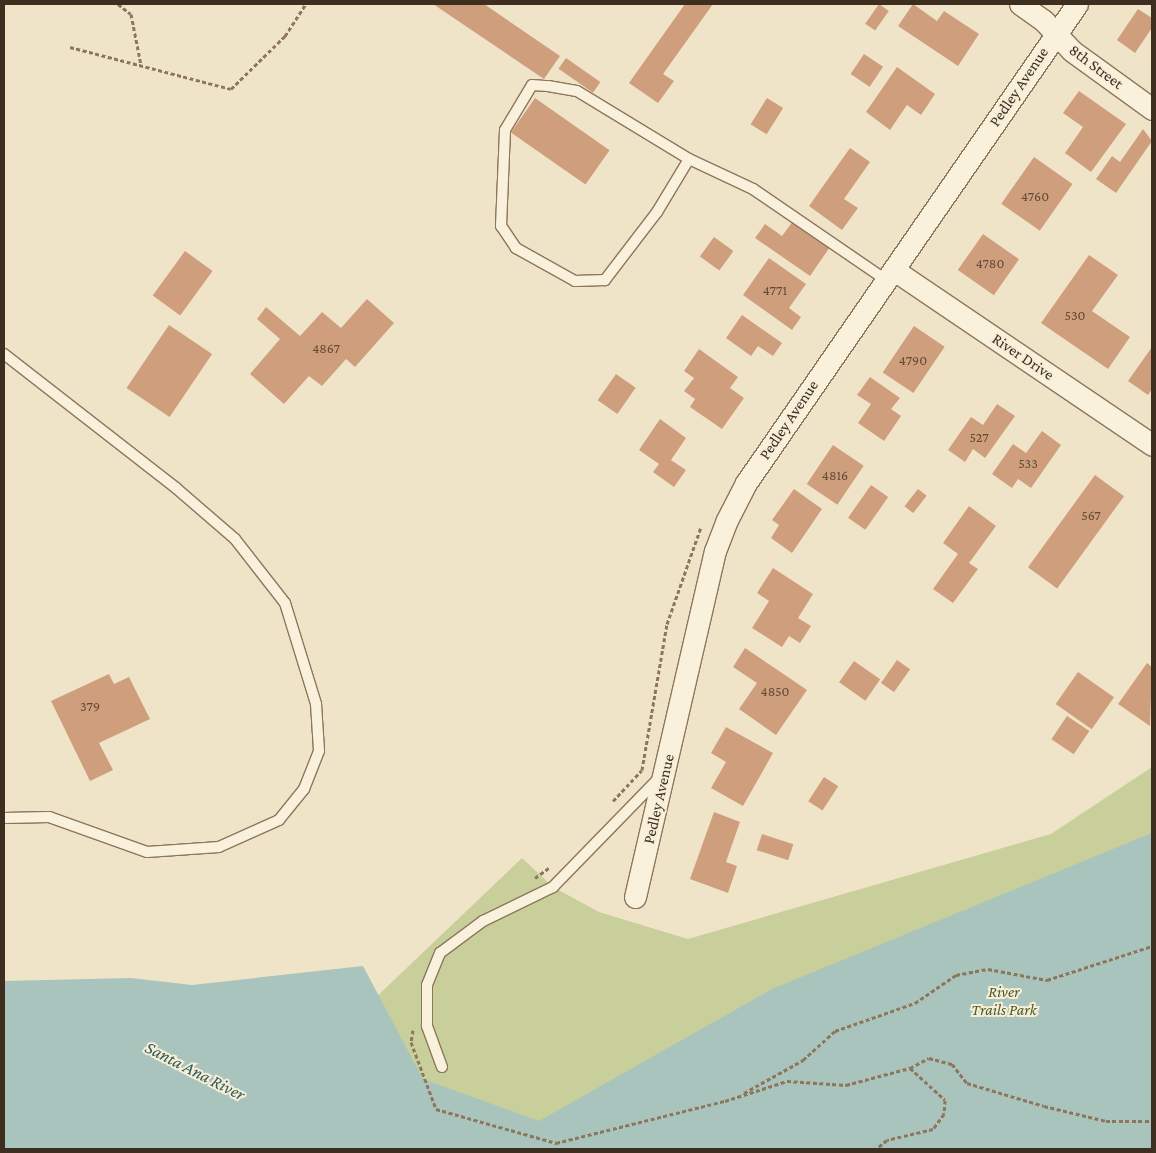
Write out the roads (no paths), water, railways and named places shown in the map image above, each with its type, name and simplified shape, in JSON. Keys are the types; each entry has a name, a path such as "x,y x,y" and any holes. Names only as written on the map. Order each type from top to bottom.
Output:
{"street":[{"name":"8th Street","path":"1020,4 1055,34 1152,109"},
{"name":"Pedley Avenue","path":"635,897 715,551 746,483 1077,4"},
{"name":"River Drive","path":"890,275 1152,445"}],"lane":[{"path":"689,159 656,212 605,280 575,281 516,248 501,226 505,130 532,85 577,91 689,159 753,189 890,275"},
{"path":"4,354 176,488 235,539 285,604 316,704 319,751 304,790 279,820 219,847 147,852 49,817 4,818"},
{"path":"442,1067 427,1026 427,985 440,953 484,921 553,887 665,772"}],"water":[{"name":"Santa Ana River","path":"1152,833 1152,1149 4,1149 4,981 131,978 192,985 363,966 423,1079 539,1121 772,989"}],"park label":[{"name":"River Trails Park","path":"1004,1001"}]}
